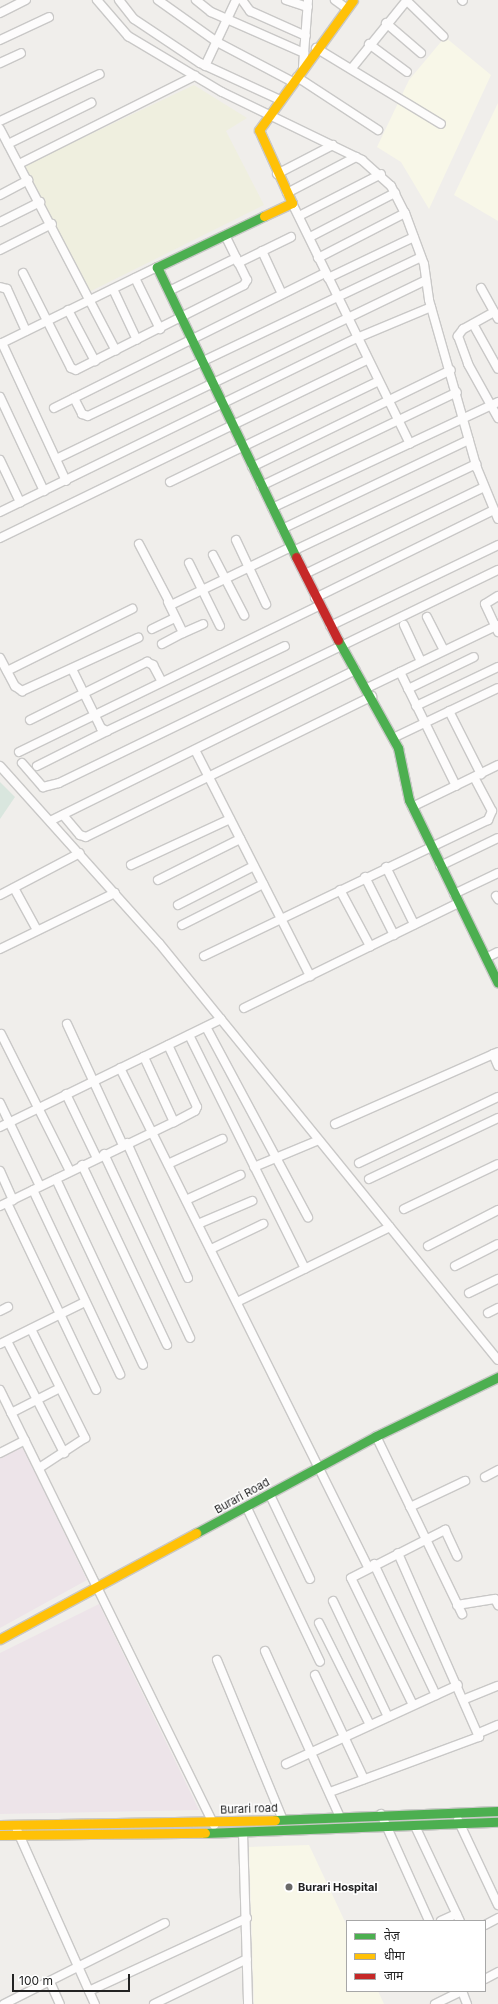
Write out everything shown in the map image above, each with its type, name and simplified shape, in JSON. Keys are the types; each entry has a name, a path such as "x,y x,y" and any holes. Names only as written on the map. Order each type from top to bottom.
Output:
{"main road":[{"path":"353,0 316,48 275,109 262,124 259,136 292,203 157,267 223,402 242,446 305,574 317,602 341,648 372,696 393,738 401,758 406,792 412,807 498,983"},
{"name":"Burari Road","path":"0,1639 247,1508 376,1436 498,1378"},
{"name":"Burari road","path":"0,1825 214,1822 283,1820 382,1814 498,1811"},
{"name":"Burari road","path":"0,1835 243,1833 498,1822"}],"street":[{"path":"0,13 26,0"},
{"path":"97,0 128,36 195,76 275,109"},
{"path":"119,0 134,19 205,66 332,146 356,157 381,174 395,193 405,213 421,257 431,307 465,415 469,440 476,464 498,519"},
{"path":"158,0 217,42 295,79 378,130"},
{"path":"196,0 227,19 304,53"},
{"path":"205,66 236,0"},
{"path":"242,0 250,12 306,36"},
{"path":"286,0 308,3 303,67"},
{"path":"335,0 346,8"},
{"path":"352,68 369,44 406,0 444,36"},
{"path":"0,40 49,17"},
{"path":"386,23 421,53"},
{"path":"369,44 407,72"},
{"path":"316,48 352,68 441,124"},
{"path":"0,62 21,53"},
{"path":"0,121 100,74"},
{"path":"19,164 195,76"},
{"path":"8,144 92,103"},
{"path":"0,129 52,224 116,351"},
{"path":"277,174 332,146"},
{"path":"287,194 356,157"},
{"path":"299,216 381,174"},
{"path":"0,195 28,180"},
{"path":"310,237 395,193"},
{"path":"0,222 40,202"},
{"path":"292,203 310,237 318,258 386,401 410,444"},
{"path":"318,258 405,213"},
{"path":"0,250 52,224"},
{"path":"23,273 73,370 116,351 244,285 246,280 225,235"},
{"path":"169,291 291,237"},
{"path":"54,408 282,294 327,276 414,237"},
{"path":"262,251 282,294"},
{"path":"74,398 82,414 88,416 336,296 421,257"},
{"path":"66,481 1,344 46,320 157,267"},
{"path":"135,278 160,329"},
{"path":"56,459 212,381 348,319 426,280"},
{"path":"0,287 7,289 26,331"},
{"path":"481,288 496,316 473,324 459,332 458,339 495,404 498,418"},
{"path":"113,289 137,340"},
{"path":"0,512 357,338 431,307"},
{"path":"68,310 95,361"},
{"path":"473,324 498,369"},
{"path":"0,538 367,360"},
{"path":"252,467 451,370"},
{"path":"170,482 377,382"},
{"path":"261,486 457,392"},
{"path":"0,397 44,491"},
{"path":"272,508 410,444 465,415 495,404"},
{"path":"282,529 469,440"},
{"path":"0,460 20,502"},
{"path":"168,602 175,605 249,568 476,464"},
{"path":"305,574 484,487"},
{"path":"19,752 162,682 494,510"},
{"path":"236,540 266,604"},
{"path":"139,544 183,633"},
{"path":"330,626 498,545"},
{"path":"213,555 244,615"},
{"path":"189,563 220,626"},
{"path":"22,762 40,785 51,786 341,648 498,570"},
{"path":"367,688 444,650 497,628 485,604 498,596"},
{"path":"7,671 132,609"},
{"path":"427,617 444,650"},
{"path":"152,629 175,618"},
{"path":"162,644 203,624"},
{"path":"404,625 422,661"},
{"path":"0,658 7,671 22,691 138,638"},
{"path":"37,766 285,646"},
{"path":"408,689 474,657"},
{"path":"30,720 147,662 153,665 162,682"},
{"path":"416,706 498,667"},
{"path":"72,669 95,715 107,731"},
{"path":"57,817 356,670"},
{"path":"400,672 456,786"},
{"path":"393,738 498,688"},
{"path":"0,766 57,817 80,835 86,837 372,696"},
{"path":"204,956 365,877 491,818 492,811 478,775 449,711"},
{"path":"195,750 310,976"},
{"path":"412,807 498,765"},
{"path":"57,817 80,853 116,893 221,1019 498,1360"},
{"path":"131,865 230,819"},
{"path":"440,866 498,838"},
{"path":"158,880 240,839"},
{"path":"0,895 80,853"},
{"path":"178,905 254,866"},
{"path":"386,867 414,924"},
{"path":"454,894 498,873"},
{"path":"365,877 394,934"},
{"path":"182,925 263,884"},
{"path":"14,888 37,930"},
{"path":"340,890 370,946"},
{"path":"0,949 116,893"},
{"path":"244,1008 458,903"},
{"path":"486,958 498,952"},
{"path":"0,1127 221,1019"},
{"path":"67,1024 188,1278"},
{"path":"206,1026 278,1158 308,1217"},
{"path":"1,1034 37,1109 70,1171"},
{"path":"189,1035 305,1269"},
{"path":"7,1203 100,1156 196,1111 197,1107 168,1045"},
{"path":"335,1124 495,1053 498,1066"},
{"path":"144,1057 174,1122"},
{"path":"120,1068 212,1249 319,1467 371,1565 436,1695"},
{"path":"66,1094 100,1156 190,1338"},
{"path":"359,1163 498,1097"},
{"path":"0,1104 85,1302 120,1374"},
{"path":"369,1179 498,1118"},
{"path":"168,1164 222,1139"},
{"path":"254,1168 319,1140"},
{"path":"404,1209 498,1164"},
{"path":"82,1165 167,1346"},
{"path":"0,1172 7,1203 96,1390"},
{"path":"186,1200 240,1175"},
{"path":"56,1179 143,1365"},
{"path":"198,1224 252,1201"},
{"path":"428,1246 498,1210"},
{"path":"212,1249 263,1224"},
{"path":"237,1302 390,1227"},
{"path":"455,1266 498,1244"},
{"path":"468,1294 498,1279"},
{"path":"64,1453 37,1400 3,1343 85,1302"},
{"path":"488,1313 498,1308"},
{"path":"31,1329 85,1438 39,1468"},
{"path":"11,1413 60,1388"},
{"path":"0,1390 214,1822 216,1833"},
{"path":"376,1436 462,1614"},
{"path":"0,1453 25,1440"},
{"path":"485,1477 498,1470"},
{"path":"410,1507 465,1481"},
{"path":"270,1495 310,1579"},
{"path":"247,1508 320,1662"},
{"path":"414,1705 352,1582 352,1575 445,1530 457,1556"},
{"path":"398,1553 479,1733"},
{"path":"457,1605 495,1599 498,1605"},
{"path":"333,1601 388,1717"},
{"path":"318,1623 370,1725"},
{"path":"265,1651 340,1816"},
{"path":"217,1660 283,1820"},
{"path":"315,1675 346,1737 364,1779"},
{"path":"286,1764 458,1684"},
{"path":"465,1700 498,1686"},
{"path":"330,1792 467,1742 479,1733 498,1725"},
{"path":"456,1813 498,1905"},
{"path":"382,1814 429,1920"},
{"path":"16,1824 17,1835 95,2004"},
{"path":"415,1826 458,1917 445,1920"},
{"path":"243,1833 247,1918 248,2004"},
{"path":"89,1991 247,1918"},
{"path":"486,1924 498,1918"},
{"path":"4,2004 18,2001 50,1982 166,1923"},
{"path":"154,2004 247,1959"},
{"path":"486,1977 498,1972"},
{"path":"50,1982 60,2004"},
{"path":"435,2004 460,1992"},
{"path":"462,1992 468,2004"}],"shaded area":[{"path":"445,37 491,75 429,209 401,162 377,147 409,80"},
{"path":"498,103 498,221 454,195"},
{"path":"0,782 15,797 0,819"},
{"path":"23,1447 87,1580 0,1628 0,1458"},
{"path":"99,1604 199,1810 0,1814 0,1653"},
{"name":"Burari Hospital","path":"309,1845 346,1924 346,1992 378,1992 384,2004 254,2004 249,1847"}],"green space":[{"path":"194,85 247,118 226,131 264,205 85,294 21,167"}],"traffic: fast":[{"path":"264,216 157,267 296,557"},
{"path":"338,640 398,748 409,800 498,983"},
{"path":"196,1533 376,1436 498,1377"},
{"path":"275,1820 498,1811"},
{"path":"205,1833 498,1822"}],"traffic: slow":[{"path":"264,216 292,203 259,130 353,0"},
{"path":"0,1639 196,1533"},
{"path":"0,1825 275,1820"},
{"path":"0,1835 205,1833"}],"traffic: jam":[{"path":"296,557 338,640"}],"place":[{"name":"Burari Hospital","path":"289,1887"}]}
